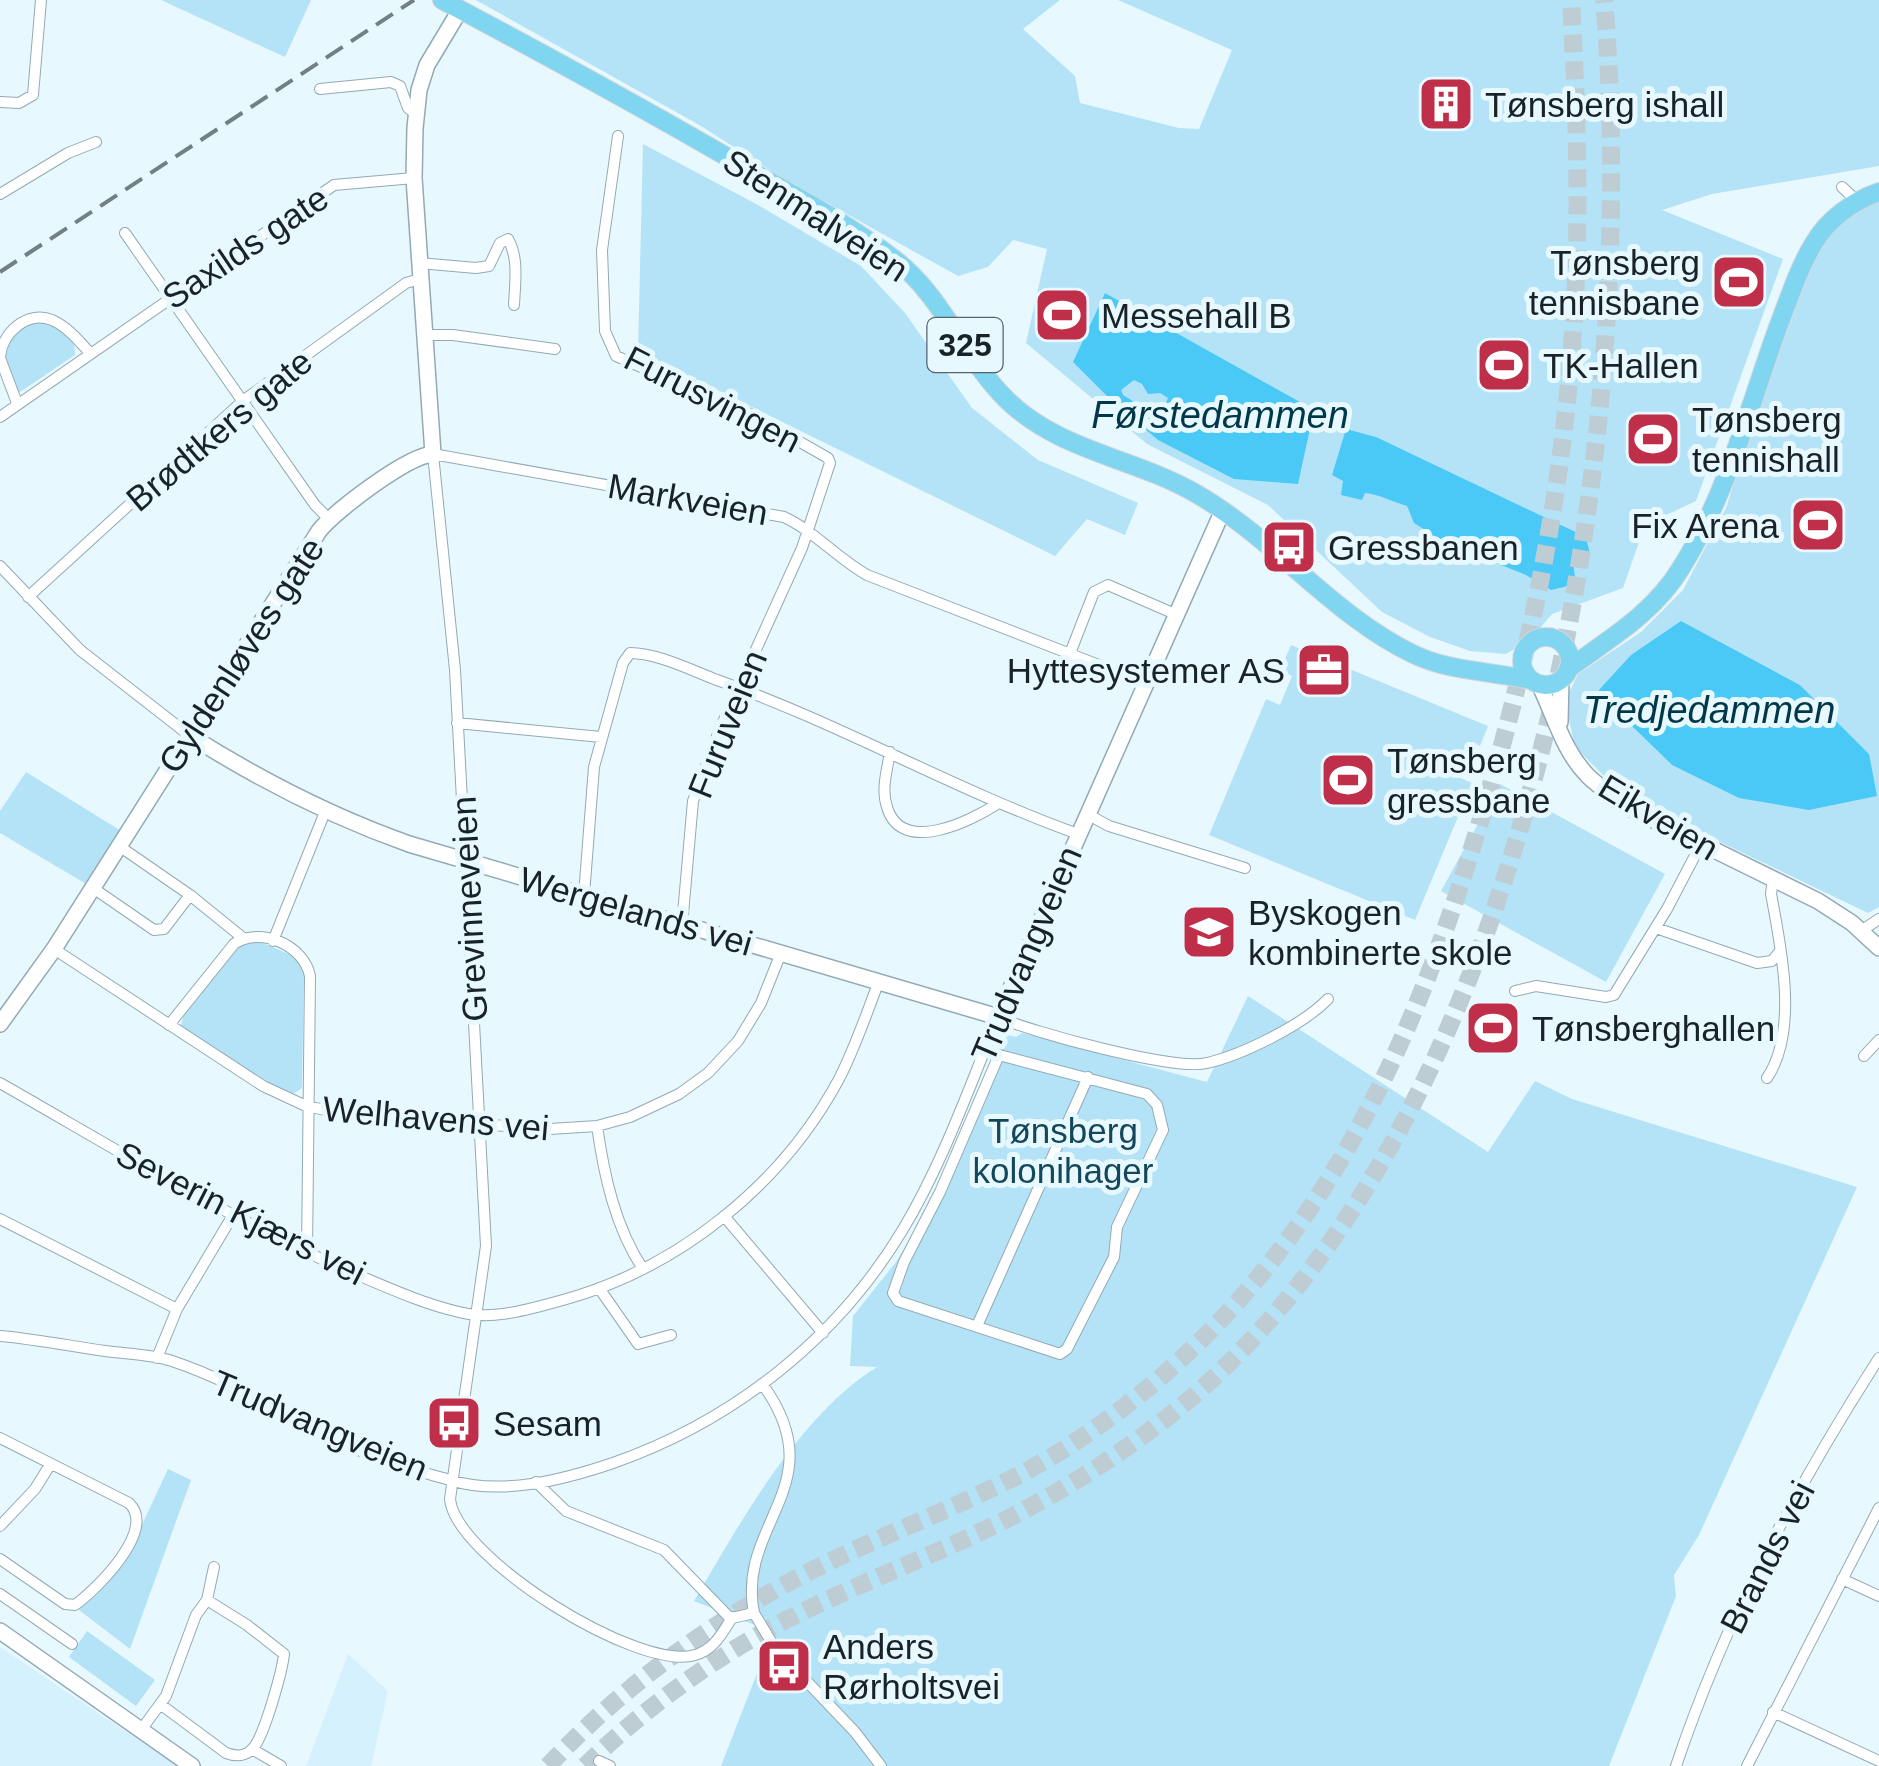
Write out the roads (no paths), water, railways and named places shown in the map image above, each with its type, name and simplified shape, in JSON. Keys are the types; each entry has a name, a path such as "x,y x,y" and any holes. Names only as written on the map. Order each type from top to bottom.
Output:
{"main road":[{"name":"Grevinneveien","path":"433,454 414,178 416,114 427,64 449,4"},
{"name":"Stenmalveien","path":"449,4 672,124 865,239 910,271 991,382 1032,420 1068,441 1182,486 1222,510 1350,614 1392,640 1428,660 1458,668 1548,685 1565,674"},
{"name":"325","path":"1565,674 1633,623 1660,597 1695,545 1723,482 1797,276 1815,241 1833,219 1879,192"},
{"name":"Gyldenløves gate","path":"0,1024 54,949 329,519 416,458 433,454"},
{"name":"Trudvangveien","path":"998,1017 1222,510"},
{"name":"Stenmalveien","path":"1392,640 1485,664 1505,662 1524,653 1527,646 1540,638 1562,644"},
{"name":"325","path":"1562,644 1609,639"},
{"path":"1562,644 1569,656 1558,702 1563,736"},
{"path":"1524,653 1523,668 1535,682"},
{"name":"Eikveien","path":"1535,682 1580,766 1611,794 1633,810 1835,911 1879,948"},
{"name":"Wergelands vei","path":"189,735 256,778 325,812 409,844 998,1017"},
{"path":"0,1631 192,1766"}],"street":[{"path":"0,102 27,101 35,88 42,0"},
{"path":"320,89 396,84 403,90 408,108 416,114"},
{"name":"Furusvingen","path":"618,136 602,238 605,321 616,356 690,388 710,402 751,414 828,458 830,469 806,530"},
{"path":"0,194 68,153 96,142"},
{"name":"Saxilds gate","path":"0,416 334,186 414,178"},
{"path":"1842,187 1858,202"},
{"path":"126,232 315,505 329,519"},
{"path":"420,271 489,266 500,243 508,239 516,273 514,304"},
{"name":"Brødtkers gate","path":"28,596 244,400 420,271"},
{"path":"17,403 0,358 1,346 12,330 28,320 42,318 61,326 90,353"},
{"path":"424,335 554,348"},
{"name":"Markveien","path":"433,454 784,516 867,575 1145,683"},
{"name":"Grevinneveien","path":"433,454 446,563 457,723 486,1246 452,1481"},
{"name":"Furuveien","path":"682,925 692,801 806,530"},
{"name":"Wergelands vei","path":"0,566 103,670 189,735"},
{"path":"1069,656 1094,592 1101,586 1174,614"},
{"path":"584,895 590,799 601,737 625,657 636,652 740,688 890,752 997,804 1078,834"},
{"path":"457,723 601,737"},
{"path":"890,752 884,785 886,804 891,816 903,827 933,833 997,804"},
{"path":"273,941 325,812"},
{"path":"1087,814 1109,826 1245,868"},
{"path":"1515,991 1536,986 1614,995 1701,844"},
{"path":"119,846 243,938"},
{"path":"1766,1078 1781,1051 1785,984 1771,894 1773,879"},
{"path":"92,888 154,930 164,928 190,895"},
{"path":"1861,932 1879,920"},
{"path":"1656,928 1757,963 1772,960 1780,951"},
{"path":"169,1025 243,938 262,936 294,950 308,968 307,1252"},
{"name":"Welhavens vei","path":"54,949 263,1086 306,1106 349,1116 550,1129 597,1126 650,1109 708,1073 738,1040 761,1004 781,952"},
{"name":"Severin Kjærs vei","path":"0,1083 233,1215 394,1290 458,1312 479,1315 525,1310 599,1288 643,1269 724,1216 766,1179 822,1107 854,1048 879,982"},
{"path":"998,1017 1173,1064 1206,1064 1303,1022 1328,999"},
{"name":"Trudvangveien","path":"0,1336 157,1358 290,1414 357,1450 452,1481 497,1486 586,1472 682,1434 763,1385 822,1333 859,1292 902,1232 998,1017"},
{"path":"1864,1056 1879,1040"},
{"path":"1000,1055 1153,1098 1163,1124 1159,1140 1116,1227 1114,1257 1064,1353 977,1326 898,1301 893,1292 1000,1055"},
{"path":"977,1326 1088,1077"},
{"path":"597,1126 608,1186 643,1269"},
{"path":"157,1358 177,1309 233,1215"},
{"path":"724,1216 822,1333"},
{"path":"0,1219 177,1309"},
{"path":"599,1288 638,1344 671,1335"},
{"name":"Brands vei","path":"1676,1766 1711,1669 1774,1534 1879,1358"},
{"path":"763,1385 785,1422 792,1460 752,1575 750,1596 754,1612 775,1648 856,1732 881,1766"},
{"path":"0,1438 129,1503 138,1518 122,1556 79,1602 69,1606 0,1560"},
{"path":"0,1526 50,1465"},
{"path":"452,1481 452,1518 516,1579 575,1619 637,1649 674,1658 691,1657 716,1642 732,1618 754,1612"},
{"path":"536,1482 566,1511 664,1550 730,1618 754,1612"},
{"path":"1747,1766 1879,1508"},
{"path":"141,1730 177,1671 196,1614 206,1600 214,1567"},
{"path":"1842,1579 1879,1596"},
{"path":"0,1594 72,1644"},
{"path":"160,1704 226,1752 237,1757 252,1749 284,1654 206,1600"},
{"path":"1773,1712 1879,1761"},
{"path":"252,1749 281,1766"}],"water":[{"name":"Førstedammen","path":"1105,293 1314,410 1298,484 1234,479 1158,440 1073,362","holes":["1134,380 1148,394 1160,393 1168,398 1160,418 1123,395 1121,390"]},
{"path":"1346,429 1376,437 1586,537 1590,554 1573,563 1576,584 1551,590 1526,575 1442,541 1414,523 1407,506 1365,493 1362,500 1341,495 1343,481 1332,475"},
{"name":"Tredjedammen","path":"1681,621 1800,685 1869,754 1877,796 1809,810 1739,798 1672,765 1597,692 1631,655"}],"tunnel":[{"path":"548,1766 646,1676 756,1601 835,1559 994,1488 1084,1436 1159,1379 1224,1316 1281,1249 1331,1176 1374,1099 1444,933 1492,782 1538,592 1560,463 1575,291 1577,166 1571,0"},
{"path":"585,1766 679,1687 755,1637 1016,1514 1098,1467 1156,1426 1285,1302 1390,1146 1473,967 1536,772 1578,570 1603,369 1611,176 1604,0"}],"railway":[{"path":"0,272 414,0"}],"place":[{"name":"Tønsberg ishall","path":"1446,104"},
{"name":"Tønsberg tennisbane","path":"1739,282"},
{"name":"Messehall B","path":"1062,315"},
{"name":"TK-Hallen","path":"1504,365"},
{"name":"Tønsberg tennishall","path":"1653,439"},
{"name":"Fix Arena","path":"1818,525"},
{"name":"Gressbanen","path":"1289,547"},
{"name":"Hyttesystemer AS","path":"1324,670"},
{"name":"Tønsberg gressbane","path":"1348,780"},
{"name":"Byskogen kombinerte skole","path":"1209,932"},
{"name":"Tønsberghallen","path":"1493,1028"},
{"name":"Sesam","path":"454,1423"},
{"name":"Anders Rørholtsvei","path":"784,1666"}],"park label":[{"name":"Tønsberg kolonihager","path":"1063,1150"}]}
